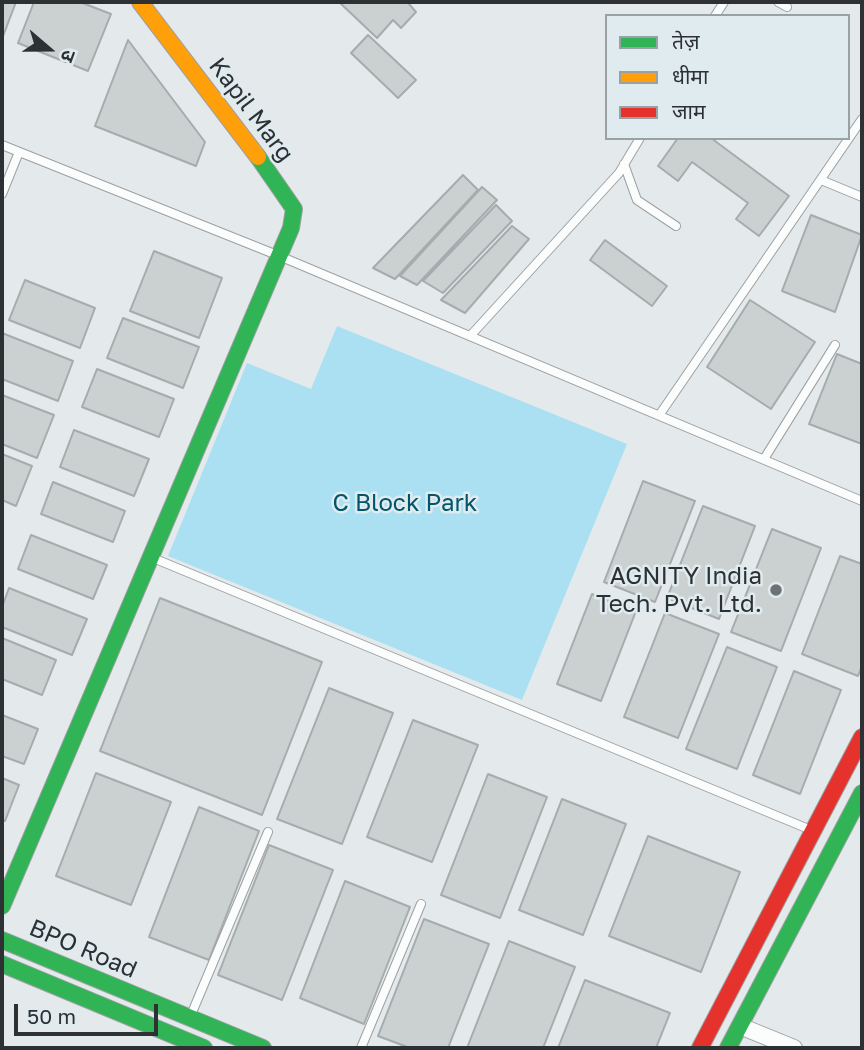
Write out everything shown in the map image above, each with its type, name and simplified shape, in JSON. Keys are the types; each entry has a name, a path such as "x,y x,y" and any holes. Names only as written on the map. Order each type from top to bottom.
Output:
{"street":[{"name":"Kapil Marg","path":"2,906 277,255 291,228 294,209 288,197 141,2"},
{"path":"700,1048 862,737"},
{"path":"729,1048 862,793"},
{"name":"BPO Road","path":"2,940 190,1018 241,1044 263,1048"},
{"name":"BPO Road","path":"2,964 204,1048"},
{"path":"740,1026 794,1048"}],"lane":[{"path":"778,2 787,7"},
{"path":"850,136 862,118"},
{"path":"471,335 624,164 639,140"},
{"path":"660,415 847,140"},
{"path":"2,145 471,335 862,501"},
{"path":"2,194 19,152"},
{"path":"624,164 638,200 676,226"},
{"path":"821,180 862,197"},
{"path":"764,459 835,345"},
{"path":"149,556 813,831"},
{"path":"190,1018 268,832"},
{"path":"361,1048 421,904"}],"green space":[{"name":"C Block Park","path":"337,326 627,444 522,700 168,556 247,363 311,389"}],"building":[{"path":"2,2 16,2 2,39"},
{"path":"34,2 80,2 111,14 88,71 18,43"},
{"path":"339,2 411,2 409,4 416,12 401,28 393,20 377,38"},
{"path":"368,35 416,80 398,98 351,53"},
{"path":"128,40 205,142 196,166 95,126"},
{"path":"677,140 714,140 789,196 759,236 736,219 748,203 692,162 678,181 658,166"},
{"path":"463,175 478,190 395,279 373,268"},
{"path":"482,187 497,200 417,285 400,276"},
{"path":"496,205 512,221 443,293 423,281"},
{"path":"811,215 862,235 835,312 782,291"},
{"path":"512,226 529,239 465,313 441,300"},
{"path":"605,240 667,286 652,306 590,260"},
{"path":"154,251 222,278 199,338 130,311"},
{"path":"25,280 95,308 80,348 9,320"},
{"path":"750,300 815,342 771,409 707,367"},
{"path":"123,318 199,347 183,388 107,358"},
{"path":"2,333 73,361 58,401 2,379"},
{"path":"837,354 862,364 862,444 809,424"},
{"path":"97,369 174,399 159,437 82,407"},
{"path":"2,395 54,415 37,458 2,444"},
{"path":"74,430 149,459 134,496 60,467"},
{"path":"2,454 32,466 16,506 2,500"},
{"path":"643,481 695,501 655,602 604,582"},
{"path":"53,482 125,511 113,542 41,514"},
{"path":"703,506 755,526 719,619 667,598"},
{"name":"AGNITY India Tech. Pvt. Ltd.","path":"772,529 821,548 781,651 731,632"},
{"path":"31,535 107,565 93,599 18,569"},
{"path":"840,556 862,564 862,666 858,676 802,654"},
{"path":"9,588 87,619 72,655 2,627 2,607"},
{"path":"592,594 636,611 601,701 557,684"},
{"path":"160,598 322,662 262,815 100,751"},
{"path":"665,613 719,634 678,738 624,717"},
{"path":"2,638 56,660 42,695 2,679"},
{"path":"727,647 777,667 737,769 686,749"},
{"path":"794,671 841,690 800,794 753,775"},
{"path":"329,688 393,713 342,844 277,819"},
{"path":"2,715 38,729 24,764 2,756"},
{"path":"413,720 478,745 432,862 367,837"},
{"path":"96,773 171,802 131,905 56,876"},
{"path":"488,774 547,797 500,918 441,895"},
{"path":"2,778 19,785 5,821 2,820"},
{"path":"562,799 626,824 583,935 519,910"},
{"path":"199,807 259,831 209,960 149,937"},
{"path":"648,836 740,872 701,972 609,936"},
{"path":"269,845 333,870 282,1000 218,975"},
{"path":"345,881 410,907 364,1024 300,998"},
{"path":"424,919 489,944 448,1048 410,1048 378,1036"},
{"path":"509,941 575,967 543,1048 467,1048"},
{"path":"585,980 670,1013 656,1048 558,1048"}],"traffic: fast":[{"path":"2,906 291,228 294,209 258,157"},
{"path":"728,1048 862,793"},
{"path":"2,940 263,1048"},
{"path":"2,964 204,1048"}],"traffic: slow":[{"path":"140,2 258,157"}],"traffic: jam":[{"path":"700,1048 862,737"}],"place":[{"name":"AGNITY India Tech. Pvt. Ltd.","path":"776,590"}]}
